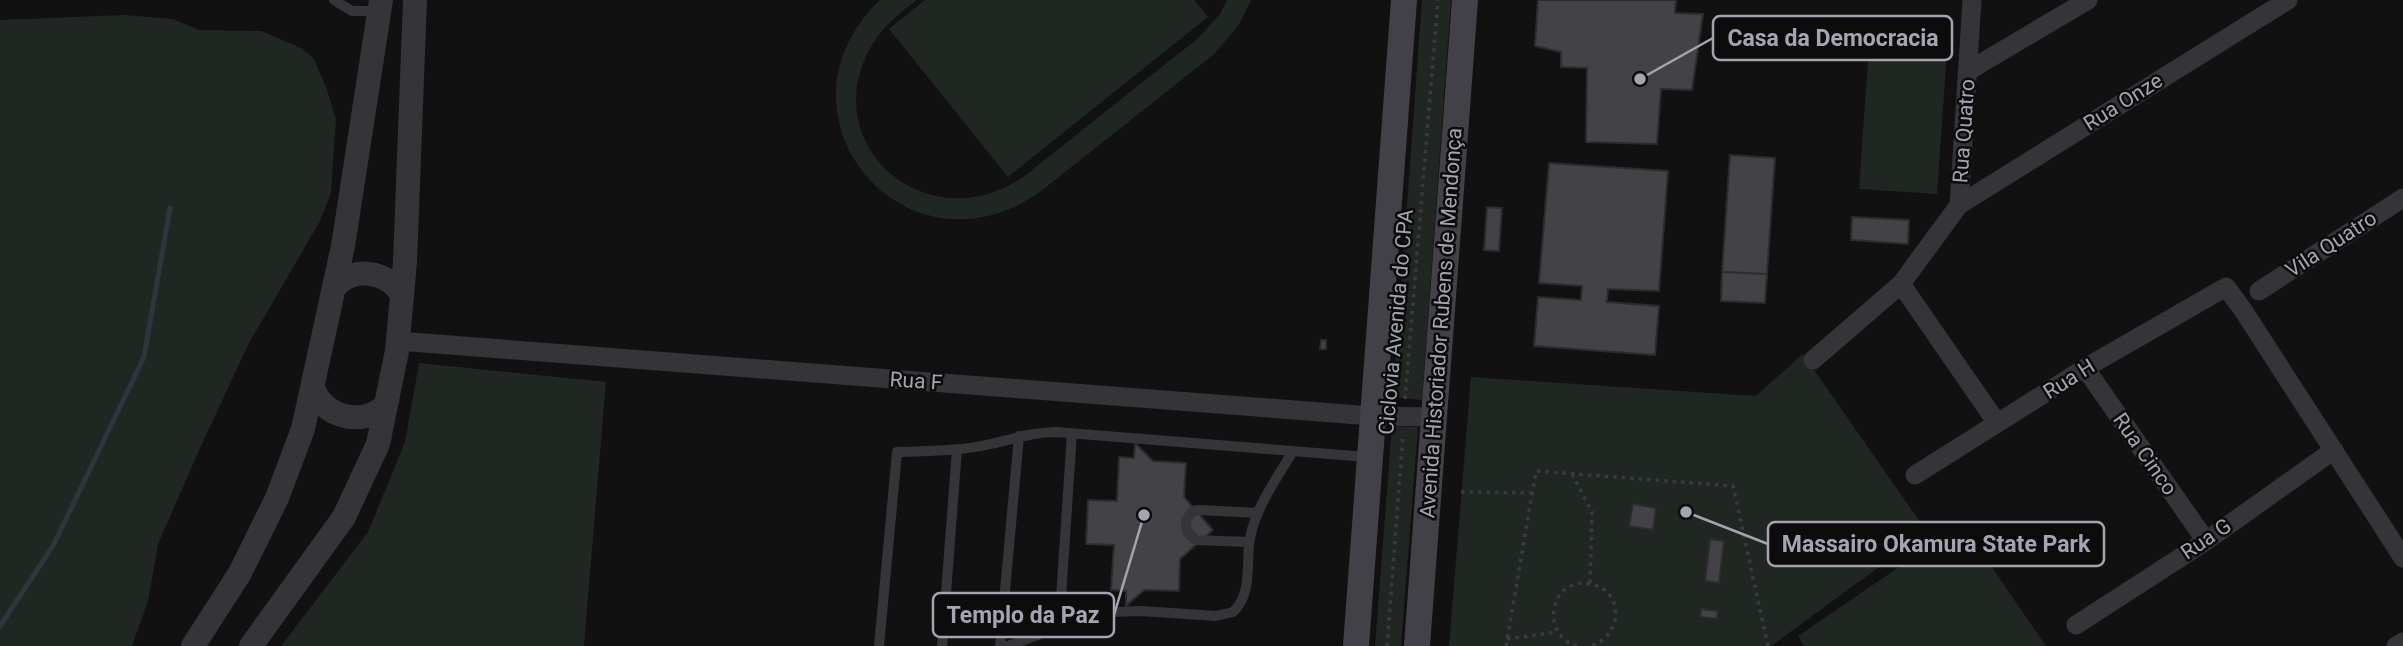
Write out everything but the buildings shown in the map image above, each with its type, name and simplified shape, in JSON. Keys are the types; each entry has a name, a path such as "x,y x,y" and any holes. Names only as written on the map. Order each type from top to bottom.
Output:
{"main road":[{"path":"1356,646 1404,0"},
{"name":"Avenida Historiador Rubens de Mendonça","path":"1417,646 1465,0"}],"street":[{"path":"251,646 344,517 378,444 398,341 402,295 415,0"},
{"name":"Rua Quatro","path":"1813,360 1901,285 1959,205 1972,0"},
{"path":"1968,71 2088,0"},
{"name":"Rua Onze","path":"1959,205 2288,0"},
{"path":"193,646 240,573 277,498 303,429 343,246 381,6"},
{"name":"Vila Quatro","path":"2259,291 2403,198"},
{"path":"334,288 350,276 363,273 378,275 390,281 402,295"},
{"path":"1901,285 1997,424"},
{"name":"Rua H","path":"1915,475 2085,368 2226,287 2244,310 2334,450"},
{"name":"Rua F","path":"398,341 1373,416 1434,417"},
{"name":"Rua Cinco","path":"2085,368 2206,541"},
{"path":"313,387 324,406 337,414 353,418 368,415 386,405"},
{"path":"2334,450 2403,558"},
{"name":"Rua G","path":"2076,625 2206,541 2334,450"},
{"path":"2396,646 2403,642"}],"lane":[{"path":"334,0 352,11 381,6"},
{"path":"879,646 897,452 957,449 1038,432 1370,457"},
{"path":"1059,627 1072,433"},
{"path":"1000,646 1019,436"},
{"path":"942,646 957,449"},
{"path":"1008,646 1086,617 1113,612 1216,616 1233,612 1243,598 1250,542 1258,513 1293,451"},
{"path":"1250,542 1196,540 1187,532 1186,520 1193,511 1199,510 1258,513"}],"path":[{"name":"Ciclovia Avenida do CPA","path":"1387,646 1438,0"},
{"path":"1506,646 1536,471 1733,486 1768,646"},
{"path":"1572,474 1592,512 1590,583"},
{"path":"1461,492 1533,493"},
{"path":"1577,646 1564,640 1557,632 1553,623 1555,602 1569,587 1590,583 1608,594 1616,613 1611,633 1604,641 1591,646"},
{"path":"1507,639 1557,632"}],"shaded area":[{"path":"880,0 917,0 887,26 872,45 858,82 857,116 869,147 889,172 917,190 950,198 986,194 1023,177 1197,39 1220,14 1227,0 1251,0 1239,25 1213,55 1041,191 990,215 942,218 899,203 865,175 843,136 836,92 847,45"},
{"path":"925,0 1194,0 1208,17 1008,177 889,29"},
{"path":"1422,0 1451,0 1422,400 1393,397"},
{"path":"125,15 172,19 199,30 261,31 301,48 314,59 336,119 331,193 320,221 248,345 201,446 158,544 148,601 132,646 0,646 0,20"},
{"path":"1869,46 1947,51 1937,194 1859,189"},
{"path":"1803,354 1927,532 1771,646 1449,646 1471,377 1756,396"},
{"path":"419,363 606,382 584,646 281,646 368,532 405,442"},
{"path":"1392,426 1418,427 1401,646 1375,646"},
{"path":"1962,524 2046,646 1804,646 1798,636"}],"waterway":[{"path":"0,626 54,544 144,357 170,208"}],"place":[{"name":"Casa da Democracia","path":"1640,79"},
{"name":"Massairo Okamura State Park","path":"1686,512"},
{"name":"Templo da Paz","path":"1144,515"}]}
